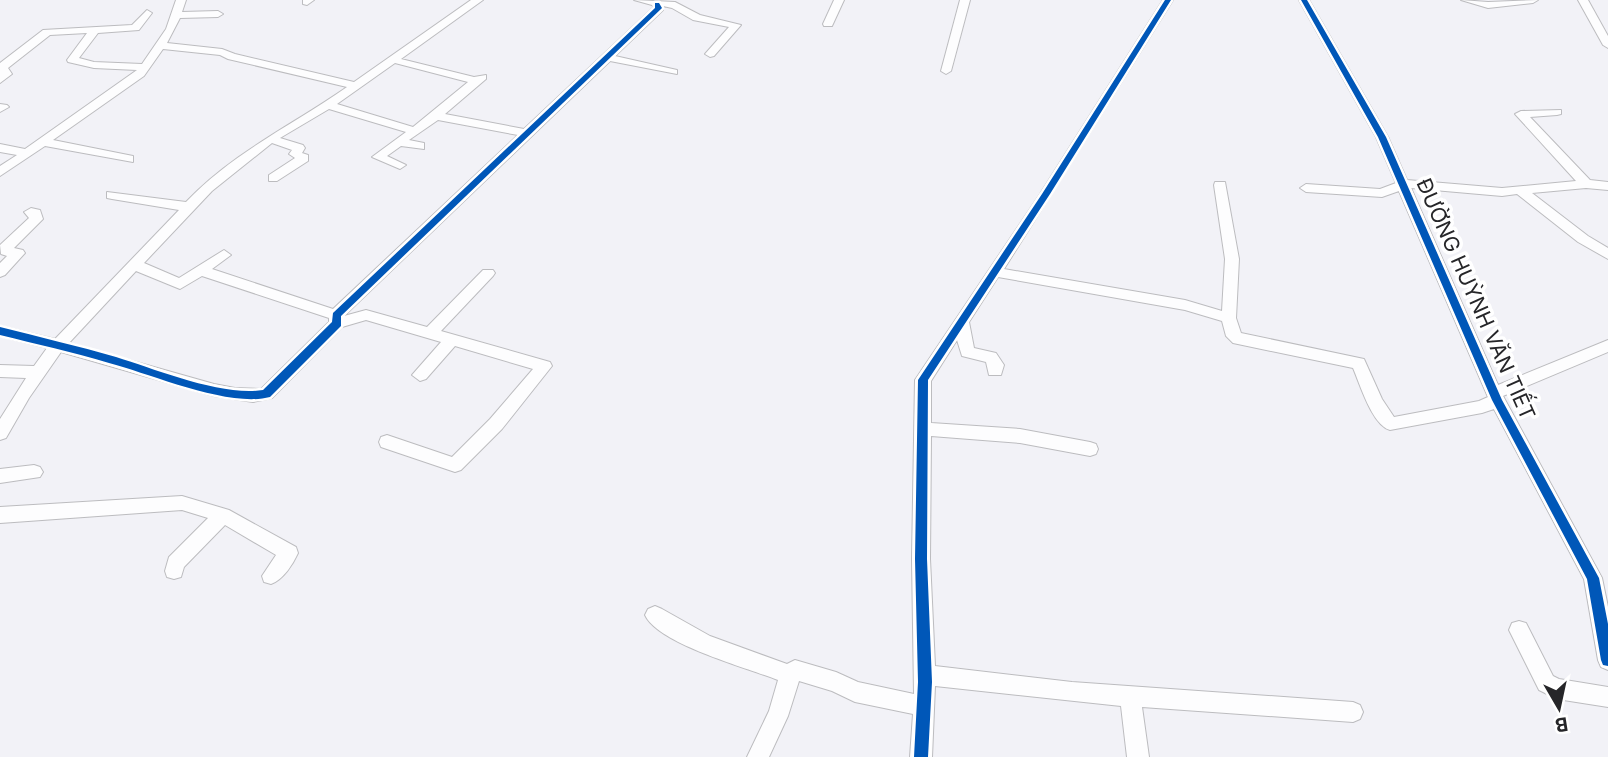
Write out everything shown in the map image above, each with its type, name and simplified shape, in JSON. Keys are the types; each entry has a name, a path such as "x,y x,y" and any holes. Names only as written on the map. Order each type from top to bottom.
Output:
{"street":[{"path":"0,172 128,85 146,67 171,29 181,0"},
{"path":"0,433 57,346 226,171 270,139 356,86 478,0"},
{"path":"639,0 675,5 697,18 736,25 710,54"},
{"path":"828,24 839,0"},
{"path":"946,72 965,0"},
{"path":"921,757 925,675 921,559 923,380 1168,0"},
{"name":"ĐƯỜNG HUỲNH VĂN TIẾT","path":"1304,0 1382,137 1496,396 1593,578 1604,609 1604,647 1608,660"},
{"path":"1466,0 1488,5 1532,0"},
{"path":"1583,0 1608,46"},
{"path":"0,331 202,386 257,397 266,394 337,319 659,8 657,4"},
{"path":"0,79 6,74 2,67 41,35 135,28 145,12 218,14"},
{"path":"96,29 72,60 94,65 146,67"},
{"path":"159,45 222,52 232,57 356,86"},
{"path":"607,57 673,72"},
{"path":"394,60 481,78 436,116 378,157 400,165"},
{"path":"328,105 415,131"},
{"path":"1557,112 1521,114 1586,184"},
{"path":"436,116 530,134"},
{"path":"270,139 299,148 295,154 304,158 273,178"},
{"path":"42,142 129,159"},
{"path":"399,142 420,146"},
{"path":"0,148 27,153"},
{"path":"1306,188 1382,193 1393,187 1404,186 1502,192 1586,184 1608,186"},
{"path":"1220,185 1232,259 1229,318 1234,336 1359,363 1375,402 1390,425 1482,407 1496,396 1605,351"},
{"path":"1521,191 1583,239 1608,254"},
{"path":"112,195 189,207"},
{"path":"0,272 18,253 6,251 5,248 36,219 31,212"},
{"path":"135,265 177,284 224,255"},
{"path":"202,271 337,319 366,315 544,367 496,424 455,465 387,442"},
{"path":"994,272 1185,305 1229,318"},
{"path":"429,334 488,273"},
{"path":"962,323 967,352 991,357 996,365 995,371"},
{"path":"420,375 452,340"},
{"path":"0,371 39,372"},
{"path":"922,429 1020,436 1090,449"},
{"path":"0,476 34,472"},
{"path":"0,515 174,503 223,515 289,553 271,576"},
{"path":"174,571 176,563 223,515"},
{"path":"655,615 697,642 761,662 789,675"},
{"path":"1519,631 1546,683 1557,689 1608,697"},
{"path":"758,757 780,713 789,675 795,670 855,692 922,706"},
{"path":"925,675 1072,692 1353,712"},
{"path":"1130,696 1138,757"}],"cycle path":[{"path":"921,757 925,682 921,559 923,380 1046,194 1168,0"},
{"path":"1304,0 1382,137 1497,400 1593,578 1608,660"},
{"path":"0,331 110,359 214,390 253,396 266,394 337,323 336,315 659,8 657,4"}]}
